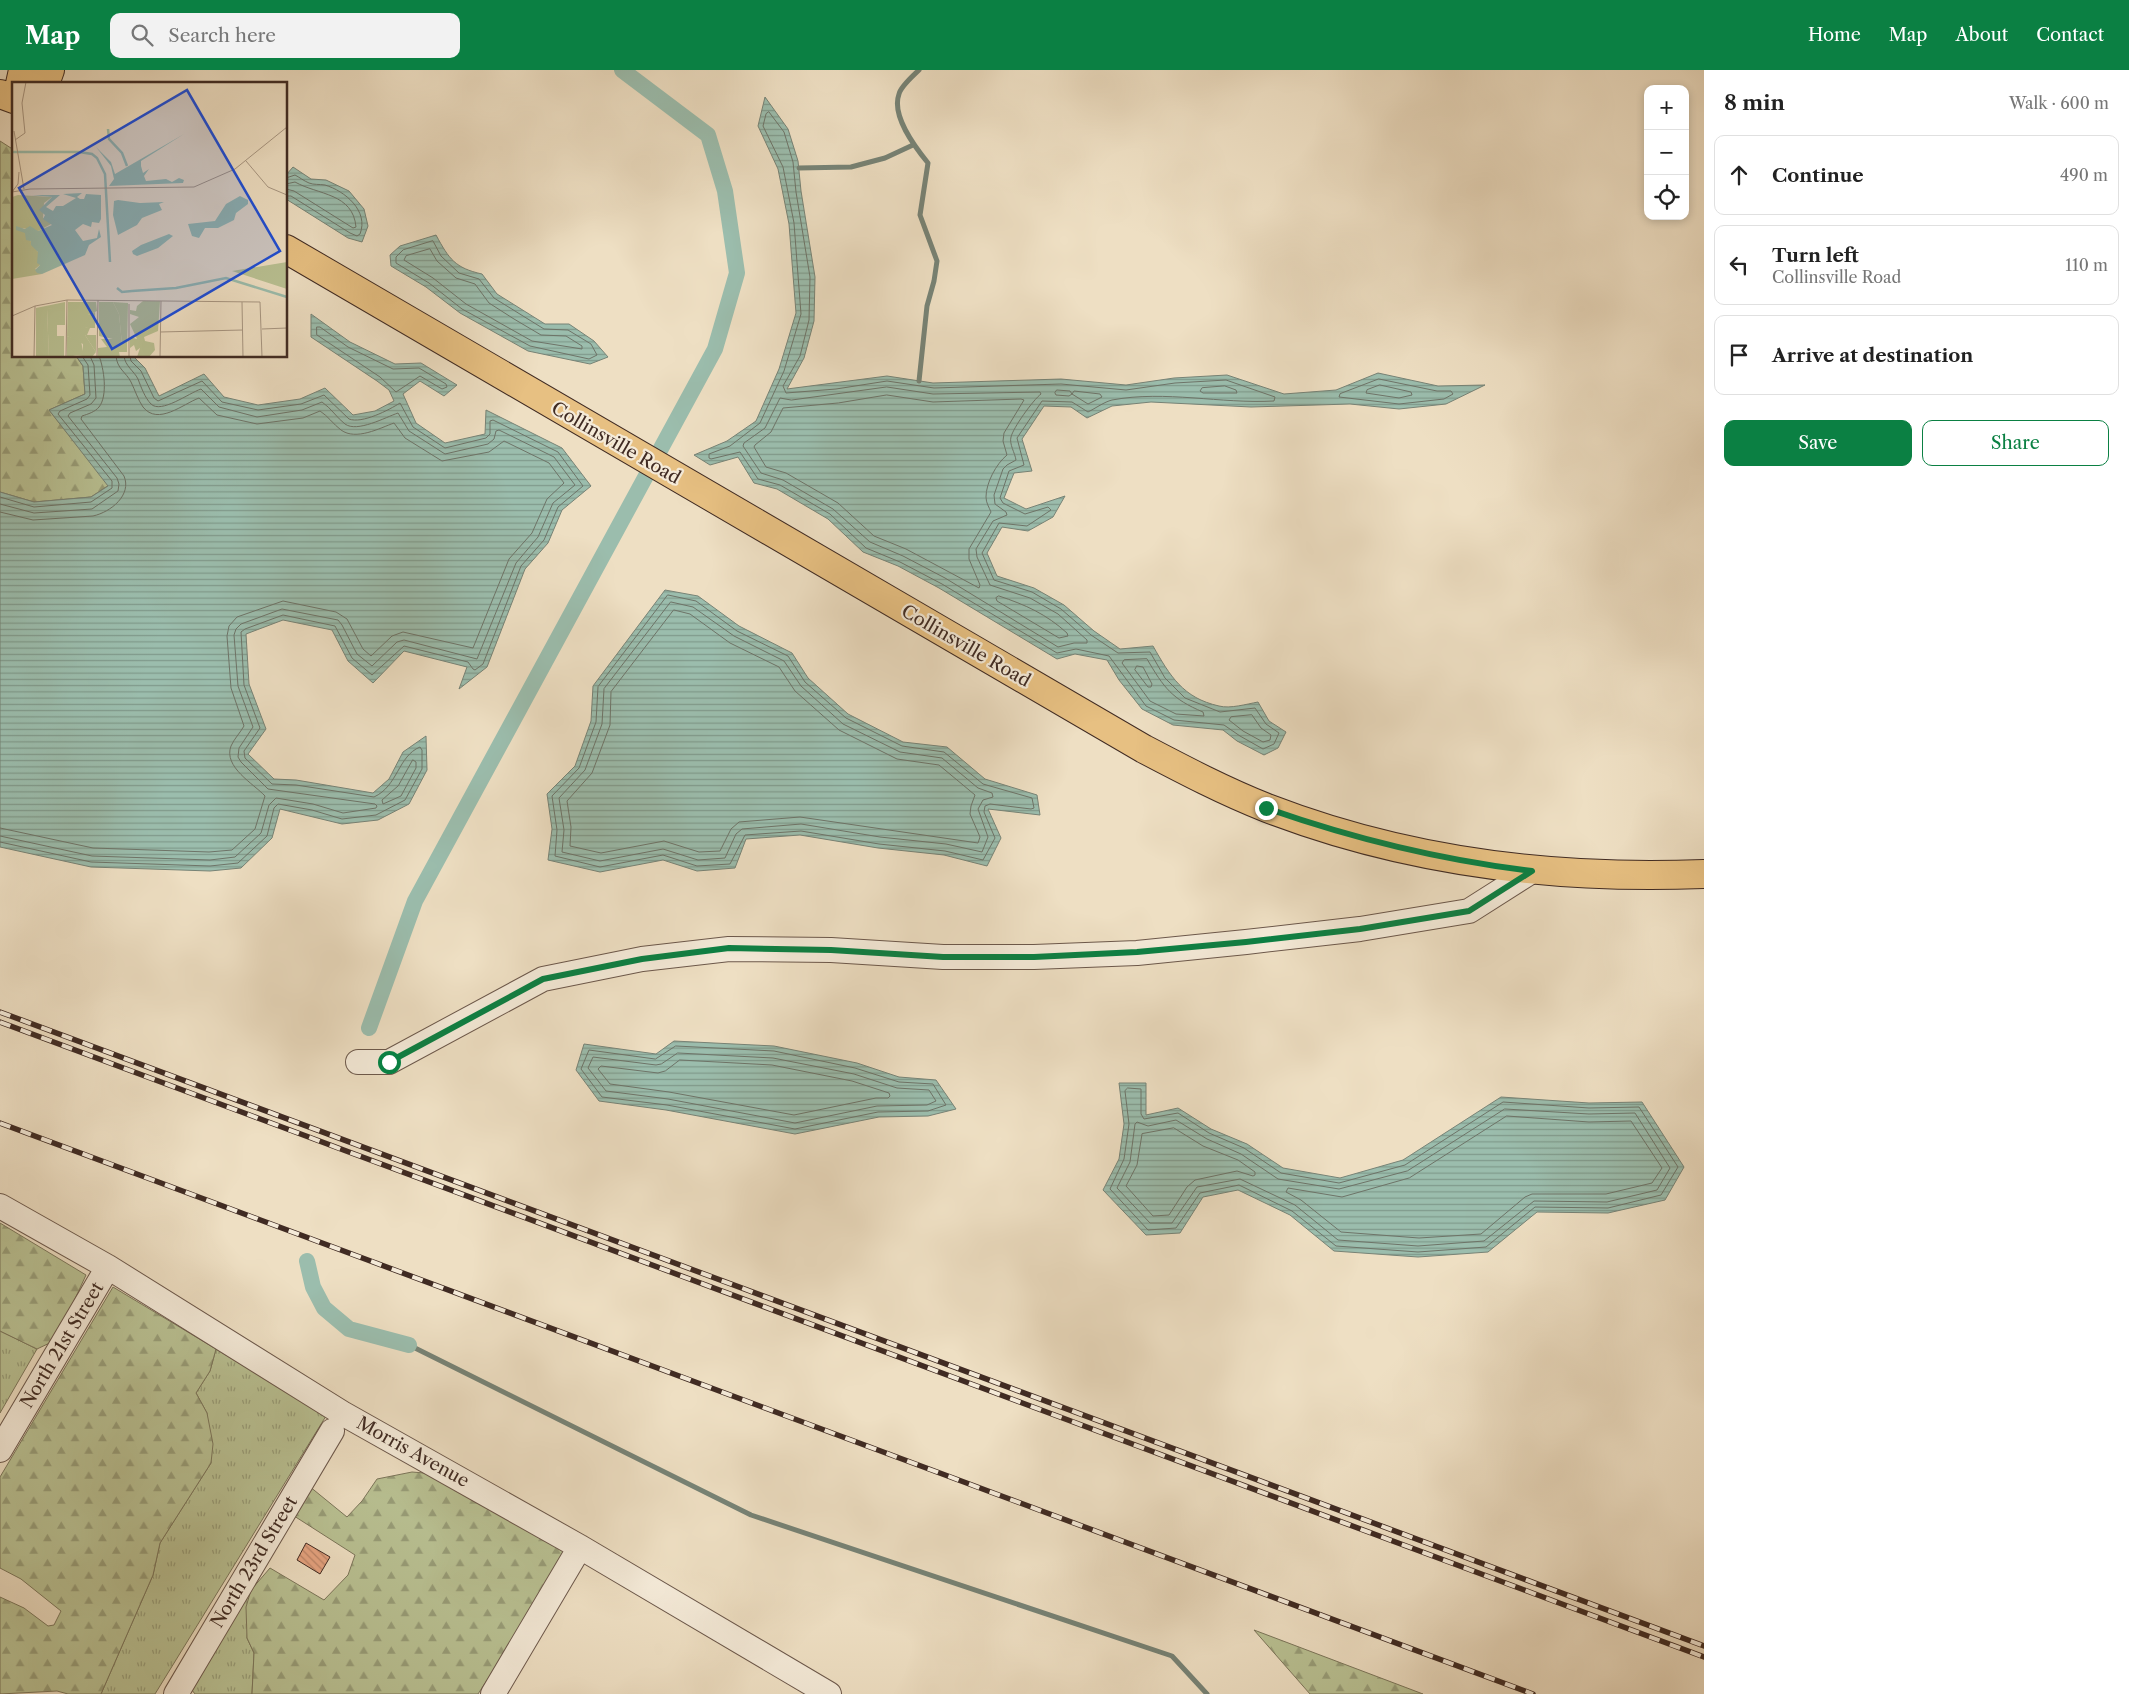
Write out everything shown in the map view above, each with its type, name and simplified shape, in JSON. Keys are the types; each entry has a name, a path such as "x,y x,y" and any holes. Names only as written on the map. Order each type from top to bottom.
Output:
{"main road":[{"path":"46,82 50,70"},
{"path":"0,94 12,98"},
{"name":"Collinsville Road","path":"288,250 1144,749 1205,781 1266,808 1336,832 1445,858 1532,871 1653,876 1704,874"}],"street":[{"path":"358,1062 389,1062 543,979 642,959 729,948 831,950 943,957 1034,957 1137,952 1246,942 1360,929 1469,911 1532,871"},
{"name":"Morris Avenue","path":"0,1206 108,1267 342,1413 580,1547 829,1694"},
{"name":"North 21st Street","path":"0,1450 108,1267"},
{"name":"North 23rd Street","path":"176,1694 332,1431"},
{"path":"493,1694 580,1547"}],"green space":[{"path":"0,141 12,149 12,358 77,358 83,366 85,394 49,410 109,485 91,497 34,502 0,492"},
{"path":"0,1223 86,1275 56,1340 37,1349 0,1331"},
{"path":"113,1287 216,1349 210,1371 196,1393 207,1413 213,1444 211,1463 160,1543 153,1575 101,1694 68,1694 57,1691 0,1694 0,1597 24,1608 48,1626 54,1625 61,1611 21,1579 0,1568 0,1477"},
{"path":"0,1331 37,1349 0,1413"},
{"path":"216,1349 326,1416 155,1694 101,1694 153,1575 160,1543 211,1463 207,1413 196,1393 210,1371"},
{"path":"412,1472 448,1475 576,1544 478,1694 252,1694 254,1653 247,1638 246,1607 251,1590 270,1568 324,1600 348,1575 355,1555 291,1514 309,1486 347,1517 362,1501 377,1479"},
{"path":"251,1590 247,1638 254,1653 252,1694 195,1694 188,1685"},
{"path":"1254,1630 1423,1694 1310,1694"}],"water":[{"path":"765,97 788,129 798,161 815,277 814,321 804,358 787,389 887,376 933,383 1061,379 1126,385 1174,378 1227,375 1284,394 1336,390 1378,373 1438,386 1485,385 1446,404 1399,409 1350,404 1251,407 1151,402 1112,406 1087,418 1071,407 1044,406 1022,439 1032,471 1014,473 1004,498 1026,509 1065,496 1053,517 1028,531 1002,527 987,553 997,576 1034,588 1064,605 1094,631 1120,649 1153,646 1172,676 1196,697 1223,707 1258,702 1269,721 1286,732 1278,748 1264,755 1237,741 1223,730 1173,725 1142,709 1119,680 1107,660 1075,654 1057,659 939,588 898,566 863,552 828,519 777,489 754,483 738,457 710,465 694,455 727,441 756,421 779,369 796,313 789,224 778,169 758,126"},
{"path":"293,167 311,179 326,180 349,191 364,209 368,226 362,242 348,238 288,200 288,173"},
{"path":"436,235 454,261 465,269 482,274 497,294 545,324 569,324 594,341 608,357 590,364 528,351 460,313 426,287 391,266 390,255 400,246"},
{"path":"311,314 350,342 395,364 421,363 457,385 444,396 420,381 403,394 416,423 445,443 485,434 486,410 562,448 591,486 562,510 548,543 525,569 487,667 459,689 467,667 404,651 373,683 348,661 332,630 283,620 246,634 249,684 266,729 248,754 274,779 296,780 373,793 389,779 403,752 426,736 427,770 409,804 378,820 342,824 280,809 272,838 241,868 210,871 91,867 0,847 0,492 34,502 91,497 108,486 49,410 85,394 83,366 77,358 135,358 145,368 159,396 204,374 224,397 258,405 300,399 325,388 353,415 375,411 394,401 389,390 311,337"},
{"path":"665,590 698,596 739,626 792,653 808,678 848,714 903,742 947,747 985,779 1037,795 1040,815 988,809 1001,838 987,866 944,855 878,848 800,835 746,839 735,868 697,871 663,860 600,872 548,860 552,829 547,794 575,766 591,721 593,686"},
{"path":"674,1041 774,1046 857,1063 899,1077 936,1080 956,1109 928,1116 879,1117 795,1134 666,1110 599,1101 576,1070 584,1044 656,1054"},
{"path":"1119,1083 1146,1083 1146,1115 1178,1108 1211,1129 1247,1144 1283,1168 1340,1178 1403,1160 1501,1097 1589,1103 1642,1102 1684,1167 1665,1200 1608,1213 1537,1212 1488,1252 1418,1257 1334,1251 1290,1215 1238,1190 1203,1197 1180,1233 1146,1235 1103,1190 1119,1159 1124,1124"}],"building":[{"path":"306,1543 330,1557 320,1574 297,1560"}],"waterway":[{"path":"369,1028 415,901 715,349 737,273 725,191 708,135 622,70"},
{"path":"919,70 902,88 897,103 898,112 906,131 928,163 920,215 937,261 927,306 919,381"},
{"path":"799,168 851,167 885,158 913,145"},
{"path":"307,1261 313,1287 324,1308 349,1329 409,1345"},
{"path":"409,1345 751,1515 1172,1656 1207,1694"}],"railway":[{"path":"0,1012 1704,1646"},
{"path":"0,1022 1704,1657"},
{"path":"0,1123 1533,1694"}],"route":[{"path":"389,1062 428,1043 543,979 642,959 729,948 831,950 943,957 1034,957 1137,952 1246,942 1360,929 1469,911 1532,871 1445,858 1380,843 1328,829 1266,808"}]}
